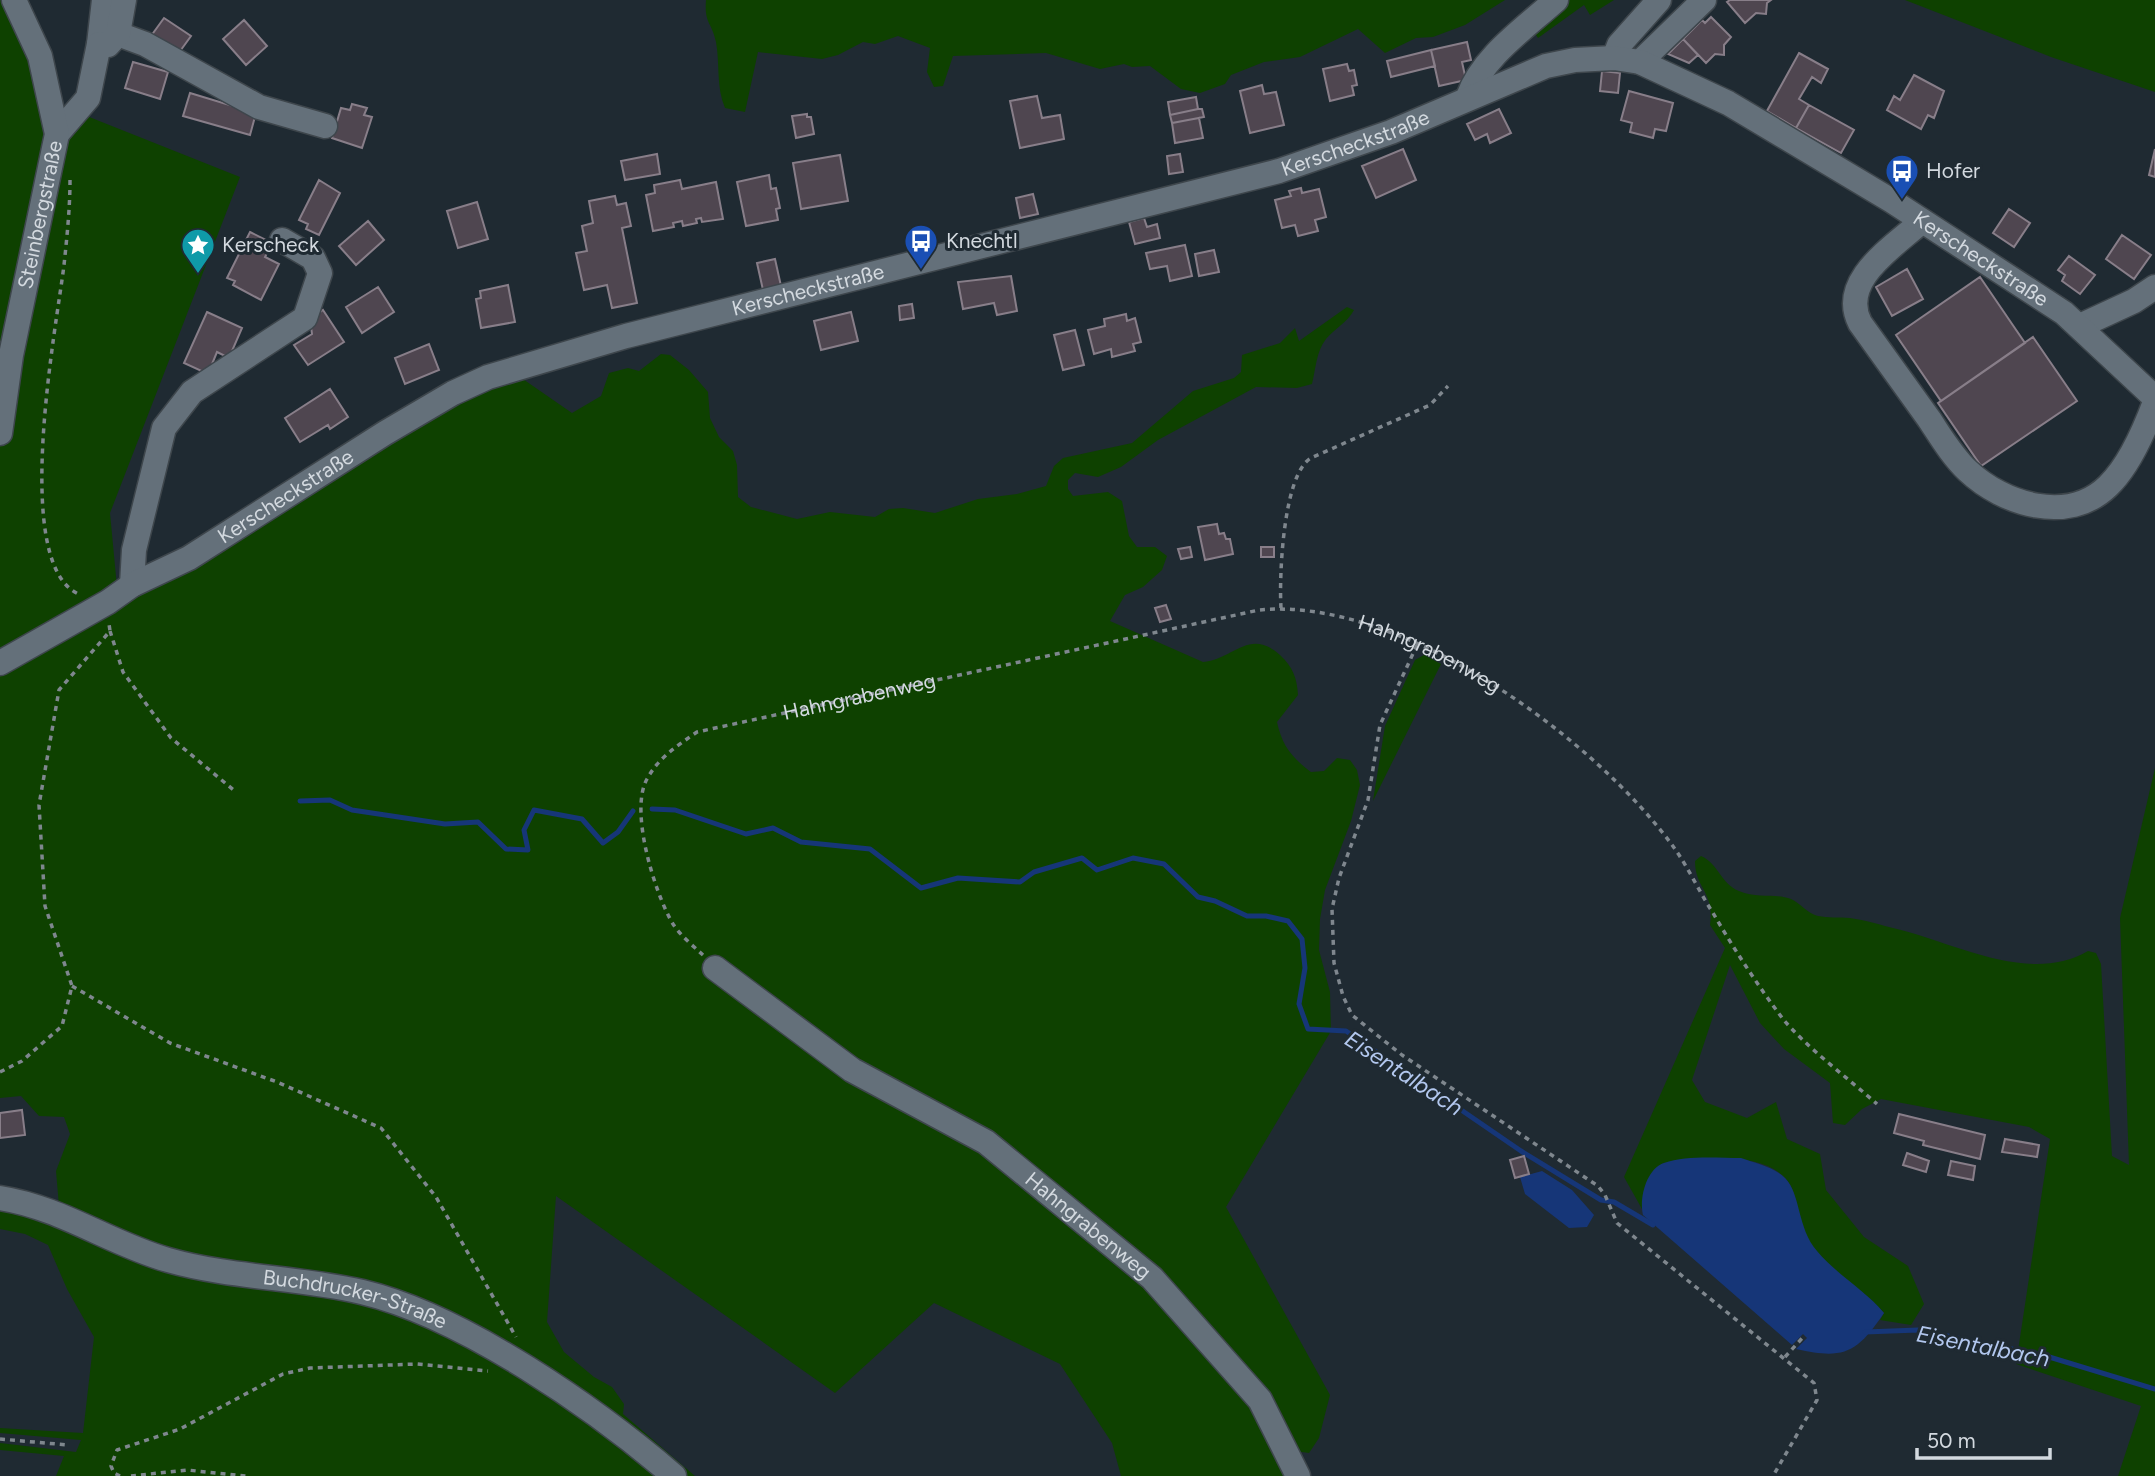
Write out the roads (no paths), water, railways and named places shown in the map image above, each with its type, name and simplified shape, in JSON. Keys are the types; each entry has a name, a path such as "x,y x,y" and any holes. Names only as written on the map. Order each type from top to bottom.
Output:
{"street":[{"name":"Steinbergstraße","path":"0,433 11,355 57,134 40,56 14,0"},
{"path":"57,134 88,98 101,19 124,0"},
{"path":"1468,97 1476,77 1487,64 1556,0"},
{"path":"1614,58 1619,45 1659,0"},
{"path":"1640,62 1704,0"},
{"path":"101,19 273,113 325,126"},
{"name":"Kerscheckstraße","path":"0,663 108,602 132,585 188,558 385,433 453,393 488,377 626,337 1279,171 1391,132 1468,97 1560,62 1614,58 1640,62 1728,103 1922,221 2080,326 2155,400"},
{"path":"1922,221 1863,278 1854,294 1853,305 1860,323 1954,455 1982,483 2007,499 2033,505 2064,506 2088,500 2098,495 2116,477 2147,423 2155,400"},
{"path":"132,585 134,550 164,428 192,392 305,318 320,273 313,258 282,240"},
{"path":"2080,326 2134,301 2155,287"},
{"name":"Hahngrabenweg","path":"715,968 852,1070 986,1143 1152,1278 1260,1400 1298,1476"},
{"name":"Buchdrucker-Straße","path":"0,1198 57,1213 148,1254 185,1265 360,1292 415,1309 471,1337 540,1378 674,1476"}],"water":[{"path":"1702,1157 1741,1158 1770,1168 1785,1178 1794,1193 1806,1232 1817,1251 1884,1313 1857,1345 1838,1353 1826,1354 1796,1349 1807,1338 1803,1334 1792,1345 1643,1215 1645,1185 1658,1166"},
{"path":"1542,1171 1572,1190 1594,1215 1587,1227 1569,1228 1525,1194 1520,1177"}],"waterway":[{"name":"Eisentalbach","path":"300,801 330,800 352,810 445,824 478,822 506,849 528,850 524,830 534,810 582,819 603,843 618,832 633,811"},
{"name":"Eisentalbach","path":"652,809 675,810 746,834 773,828 801,842 870,849 921,888 958,878 1020,882 1034,872 1082,858 1097,870 1133,858 1164,864 1198,897 1215,901 1247,916 1266,916 1288,921 1302,939 1305,968 1299,1004 1308,1029 1346,1031 1521,1151 1601,1200 1614,1202 1653,1225"},
{"name":"Eisentalbach","path":"1865,1332 1918,1330 2046,1356 2155,1389"}],"place":[{"name":"Hofer","path":"1902,201"},
{"name":"Knechtl","path":"921,271"},
{"name":"Kerscheck","path":"198,275"}]}
